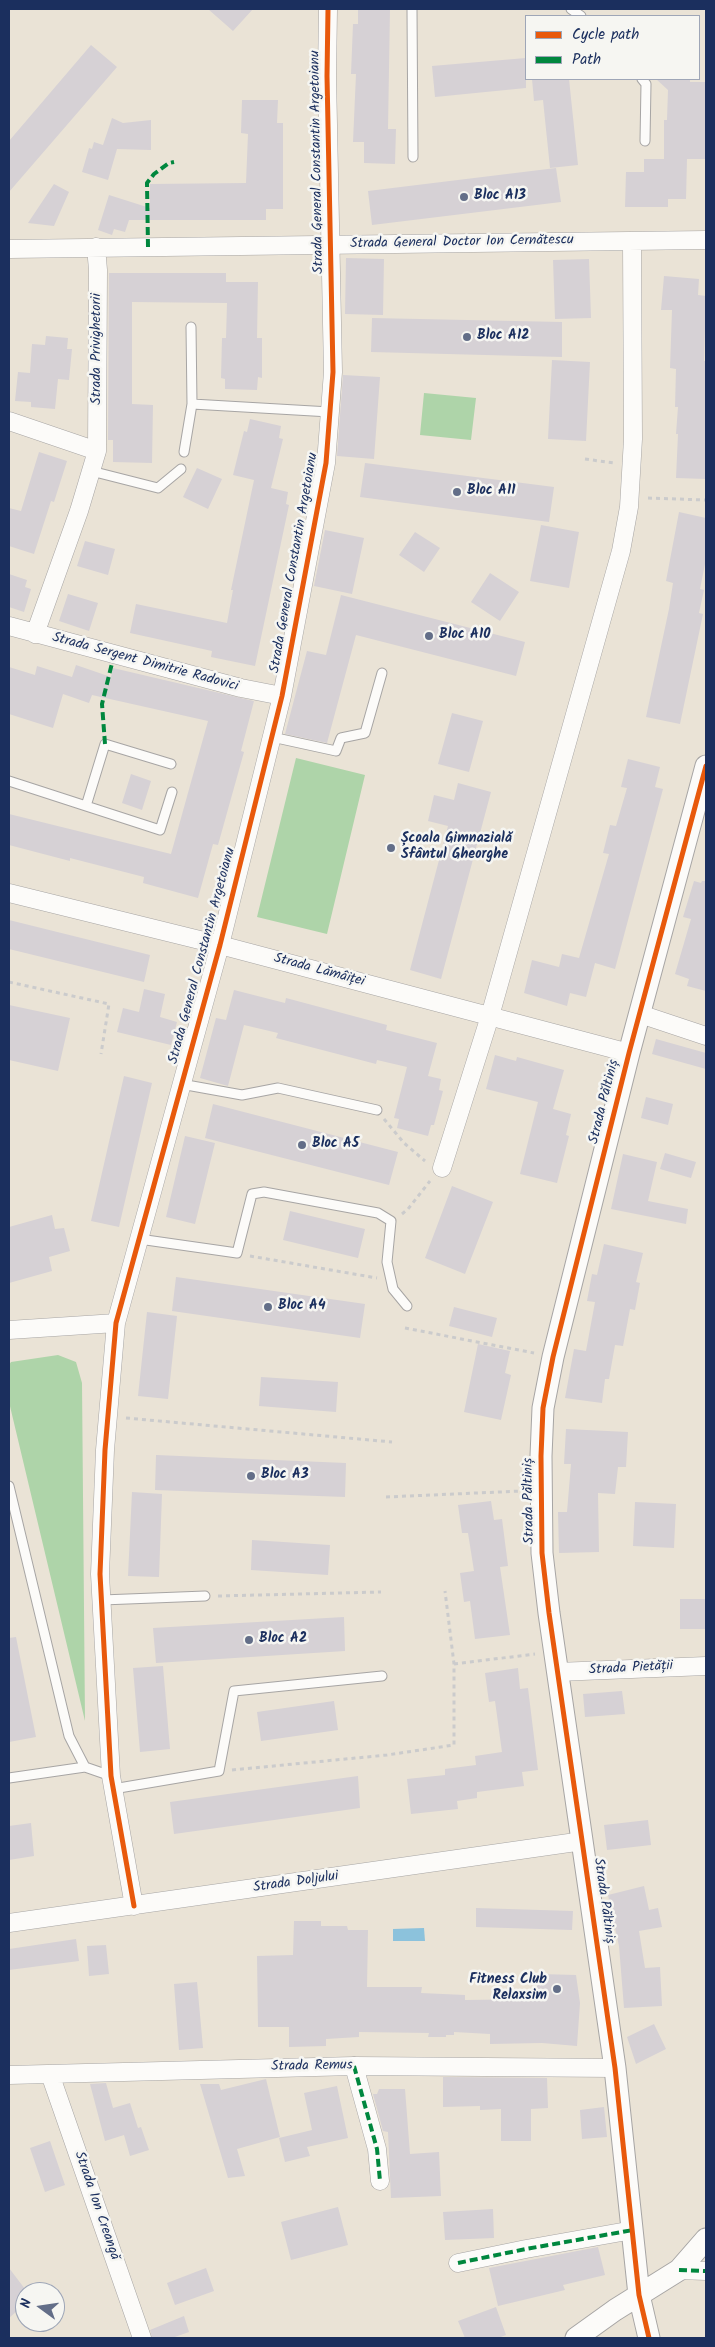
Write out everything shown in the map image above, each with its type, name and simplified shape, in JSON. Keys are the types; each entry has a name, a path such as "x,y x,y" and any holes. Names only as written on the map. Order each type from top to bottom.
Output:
{"street":[{"name":"Strada General Constantin Argetoianu","path":"134,1906 112,1783 100,1574 108,1416 116,1323 220,945 282,696 324,471 333,372 327,76 328,9"},
{"name":"Strada General Doctor Ion Cernătescu","path":"9,248 706,240"},
{"path":"442,1168 490,1016 621,550 629,507 633,440 632,242"},
{"name":"Strada Privighetorii","path":"35,634 97,451 98,270 96,247"},
{"path":"9,421 97,451"},
{"name":"Strada Sergent Dimitrie Radovici","path":"9,626 241,688 282,696"},
{"name":"Strada Păltiniș","path":"649,2338 644,2325 639,2295 615,2068 583,1841 555,1662 542,1554 543,1408 554,1356 629,1053 706,766"},
{"name":"Strada Lămâiței","path":"9,893 220,945 629,1053"},
{"path":"640,1014 706,1036"},
{"path":"9,1330 116,1323"},
{"name":"Strada Pietății","path":"555,1662 706,1666"},
{"name":"Strada Doljului","path":"9,1923 583,1841"},
{"path":"354,2066 377,2149 380,2181"},
{"name":"Strada Remus","path":"9,2075 354,2066 615,2068"},
{"name":"Strada Ion Creangă","path":"50,2074 142,2338"},
{"path":"458,2263 632,2230"},
{"path":"576,2338 679,2270 706,2239"},
{"path":"679,2270 706,2271"}],"lane":[{"path":"412,9 413,157"},
{"path":"643,80 646,84 645,141"},
{"path":"184,452 192,404 191,328"},
{"path":"192,404 330,412"},
{"path":"91,472 158,488 181,469"},
{"path":"272,736 336,751 341,738 365,733 382,673"},
{"path":"86,806 105,744 171,764"},
{"path":"9,781 160,830 172,792"},
{"path":"181,1084 242,1095 278,1088 377,1110"},
{"path":"139,1240 237,1253 252,1194 264,1192 378,1213 391,1221 387,1262 393,1288 407,1306"},
{"path":"9,1486 69,1736 85,1767 112,1783 219,1771 234,1692 382,1676"},
{"path":"102,1600 205,1596"},
{"path":"9,1778 85,1767"}],"path":[{"path":"585,459 631,466"},
{"path":"663,499 706,500"},
{"path":"9,982 109,1004 101,1054"},
{"path":"377,1110 404,1143 429,1164 442,1168 423,1187 408,1209 391,1221"},
{"path":"237,1253 391,1280"},
{"path":"405,1328 554,1356"},
{"path":"108,1416 392,1442"},
{"path":"386,1497 541,1490"},
{"path":"219,1771 387,1754 454,1744 454,1664 445,1591"},
{"path":"205,1596 381,1592"},
{"path":"454,1664 555,1662"}],"green space":[{"path":"424,393 476,398 471,440 420,435"},
{"path":"296,758 365,775 327,934 257,917"},
{"path":"58,1355 76,1362 82,1383 85,1721 9,1402 9,1365 11,1362"}],"water":[{"path":"424,1928 425,1941 393,1941 393,1929"}],"building":[{"path":"208,9 253,9 233,31"},
{"path":"358,9 390,9 388,129 396,129 395,164 364,163 364,142 353,142 356,74 351,74 353,24 358,24"},
{"path":"91,45 117,67 9,192 9,141"},
{"path":"525,58 526,88 435,97 432,66"},
{"path":"532,80 569,80 578,165 550,168 543,100 534,101"},
{"path":"657,80 706,82 705,159 687,159 686,199 668,199 668,207 625,207 626,172 644,172 644,159 664,159 664,120 667,120 668,90"},
{"path":"242,100 278,100 277,123 283,123 283,209 266,209 266,220 129,220 125,232 114,229 112,235 98,230 109,195 150,208 150,184 246,183 248,134 241,133"},
{"path":"112,118 123,123 151,120 151,150 117,149 108,180 82,172 89,148 92,149 94,142 103,145"},
{"name":"Bloc A13","path":"556,168 561,202 372,225 368,191"},
{"path":"54,184 69,192 54,226 28,223"},
{"path":"346,258 384,259 383,315 345,314"},
{"path":"589,259 591,318 555,319 553,260"},
{"path":"109,273 226,273 226,282 258,282 257,338 262,338 262,378 258,377 257,390 225,389 225,379 221,378 222,338 226,338 227,303 132,302 132,404 153,405 152,463 113,462 113,440 108,440"},
{"path":"664,276 699,279 698,295 706,296 704,361 706,361 706,479 676,478 678,407 675,407 676,369 670,368 672,310 661,310"},
{"name":"Bloc A12","path":"372,318 562,322 562,357 371,352"},
{"path":"46,336 68,338 67,349 72,349 69,380 58,379 55,409 31,407 31,402 15,401 18,372 30,373 32,344 45,345"},
{"path":"552,360 590,362 586,441 548,439"},
{"path":"343,375 380,377 374,459 337,456"},
{"path":"250,419 281,426 279,438 283,439 271,488 288,492 286,504 289,505 255,666 211,657 212,651 130,633 136,604 227,623 233,590 231,590 254,480 233,475 244,431 247,432"},
{"path":"39,452 67,461 54,502 51,501 34,554 9,546 9,508 21,511"},
{"name":"Bloc A11","path":"365,463 554,487 549,522 360,497"},
{"path":"197,468 222,479 208,509 183,497"},
{"path":"679,512 706,518 706,559 700,589 704,590 699,613 703,614 680,724 646,717 669,609 673,583 666,581"},
{"path":"541,525 579,532 569,588 530,581"},
{"path":"325,530 364,538 352,594 314,586"},
{"path":"415,532 440,548 424,572 399,555"},
{"path":"85,541 115,549 108,575 77,566"},
{"path":"490,573 519,592 500,621 471,602"},
{"path":"9,574 27,580 25,587 31,589 24,612 9,607"},
{"path":"68,594 98,603 89,631 59,621"},
{"name":"Bloc A10","path":"341,595 525,642 516,676 356,635 327,743 285,734 307,651 326,655"},
{"path":"76,665 111,677 113,668 254,701 241,751 244,752 218,845 213,844 198,898 143,883 144,877 9,845 9,814 171,854 208,721 92,695 89,703 63,694 53,728 9,714 9,667 35,675 37,666 72,677"},
{"path":"452,713 483,721 469,772 438,764"},
{"path":"628,759 660,767 655,787 663,789 615,969 595,963 586,997 570,993 567,1006 524,993 532,960 559,967 562,954 579,958 609,854 603,853 610,825 616,826 627,788 621,787"},
{"path":"131,774 151,781 142,810 122,803"},
{"path":"458,783 491,792 441,979 410,970 448,826 428,821 434,795 454,800"},
{"path":"694,881 701,883 706,881 706,991 687,986 689,979 675,974 691,919 683,917"},
{"path":"9,920 150,955 144,982 9,949"},
{"path":"144,989 165,994 160,1017 177,1022 171,1045 117,1032 123,1008 139,1012"},
{"path":"234,990 285,1003 286,998 387,1025 386,1030 437,1043 428,1076 441,1079 439,1090 443,1091 434,1125 431,1125 428,1136 397,1128 399,1119 394,1118 407,1067 377,1060 376,1064 276,1038 278,1033 244,1025 228,1086 200,1078 216,1018 226,1020"},
{"path":"9,1005 70,1018 58,1071 9,1060"},
{"path":"656,1039 706,1053 706,1069 652,1054"},
{"path":"495,1055 516,1061 517,1057 564,1070 553,1109 571,1114 566,1135 569,1136 557,1183 520,1174 538,1102 486,1089"},
{"path":"124,1076 152,1083 119,1227 91,1221"},
{"path":"646,1097 673,1104 668,1125 641,1118"},
{"name":"Bloc A5","path":"213,1104 398,1152 389,1185 205,1138"},
{"path":"185,1136 215,1143 195,1224 166,1217"},
{"path":"665,1153 696,1162 691,1178 660,1169"},
{"path":"623,1154 657,1162 648,1201 688,1209 686,1224 611,1209"},
{"path":"452,1186 493,1202 465,1274 425,1258"},
{"path":"290,1211 365,1229 358,1258 283,1240"},
{"path":"52,1215 55,1229 64,1228 70,1251 49,1257 52,1271 9,1283 9,1227"},
{"path":"604,1244 643,1253 636,1282 640,1283 635,1310 630,1309 623,1346 615,1345 609,1379 605,1379 602,1403 565,1398 574,1349 586,1351 595,1302 587,1301 592,1274 597,1275"},
{"name":"Bloc A4","path":"176,1277 365,1304 360,1338 172,1311"},
{"path":"454,1307 497,1318 492,1337 449,1326"},
{"path":"147,1312 177,1316 168,1399 138,1396"},
{"path":"478,1344 510,1351 505,1373 511,1375 501,1420 464,1412"},
{"path":"261,1377 338,1382 336,1412 259,1406"},
{"path":"566,1429 628,1432 626,1467 618,1467 615,1494 598,1493 599,1552 559,1553 558,1512 567,1512 571,1464 564,1464"},
{"name":"Bloc A3","path":"156,1455 346,1463 345,1497 155,1490"},
{"path":"132,1492 162,1494 159,1577 128,1576"},
{"path":"491,1501 494,1520 502,1519 508,1566 500,1567 510,1635 475,1639 470,1601 464,1602 460,1573 474,1571 468,1533 462,1533 458,1505"},
{"path":"635,1502 676,1504 674,1548 633,1546"},
{"path":"252,1540 330,1545 328,1575 251,1570"},
{"path":"680,1599 706,1599 706,1629 680,1629"},
{"name":"Bloc A2","path":"344,1617 345,1651 156,1663 153,1628"},
{"path":"16,1637 36,1737 9,1742 9,1638"},
{"path":"163,1666 170,1749 140,1752 133,1668"},
{"path":"518,1668 520,1689 528,1688 538,1770 522,1772 524,1786 477,1792 477,1798 457,1801 458,1809 411,1814 407,1779 445,1775 445,1769 476,1765 475,1756 502,1752 495,1701 489,1702 485,1673"},
{"path":"622,1691 625,1714 585,1717 583,1694"},
{"path":"334,1701 338,1730 261,1741 257,1712"},
{"path":"358,1776 360,1808 174,1834 170,1802"},
{"path":"648,1820 651,1845 607,1850 604,1825"},
{"path":"31,1823 34,1856 9,1860 9,1826"},
{"path":"644,1886 649,1910 658,1908 662,1927 639,1931 645,1968 660,1967 662,2006 624,2008 619,1946 608,1895"},
{"path":"476,1908 573,1911 572,1930 476,1927"},
{"path":"294,1921 321,1921 321,1926 347,1926 348,1930 368,1930 367,1987 422,1987 421,1993 465,1995 465,2000 535,1999 539,1974 576,1975 580,2003 577,2046 542,2043 490,2044 490,2034 454,2032 454,2035 446,2035 446,2037 428,2037 429,2033 359,2032 359,2037 326,2039 326,2046 289,2047 289,2027 258,2027 257,1956 293,1955"},
{"path":"76,1939 79,1961 9,1970 9,1949"},
{"path":"106,1945 109,1974 89,1976 87,1946"},
{"path":"197,1982 203,2048 179,2050 174,1984"},
{"path":"654,2024 666,2049 636,2064 627,2037"},
{"path":"443,2077 547,2078 548,2108 531,2109 531,2141 501,2141 501,2109 480,2110 480,2106 443,2107"},
{"path":"266,2079 280,2137 237,2149 245,2176 228,2178 200,2084 219,2084 221,2090"},
{"path":"106,2083 113,2108 130,2103 138,2128 141,2127 149,2150 130,2156 124,2135 105,2141 90,2084"},
{"path":"337,2086 348,2138 307,2147 310,2156 285,2162 279,2138 312,2130 304,2093"},
{"path":"379,2089 405,2089 410,2154 439,2152 441,2196 391,2198 388,2132 383,2131 373,2094 377,2094"},
{"path":"604,2107 607,2137 582,2139 580,2110"},
{"path":"50,2141 65,2185 45,2192 30,2148"},
{"path":"338,2207 348,2245 291,2260 281,2222"},
{"path":"493,2209 494,2238 445,2240 443,2212"},
{"path":"598,2247 605,2275 563,2285 565,2290 498,2306 489,2268"},
{"path":"9,2268 20,2282 15,2282 15,2313 9,2318"},
{"path":"206,2268 214,2291 175,2305 167,2283"},
{"path":"496,2307 506,2335 498,2338 465,2338 458,2321"},
{"path":"184,2316 189,2332 172,2338 152,2338 150,2330"}],"marked path":[{"path":"148,247 147,183 154,174 169,163 174,162"},
{"path":"105,744 102,704 114,655"},
{"path":"354,2066 377,2149 380,2181"},
{"path":"458,2263 633,2230"},
{"path":"679,2270 706,2271"}],"cycle path":[{"path":"134,1906 111,1776 100,1574 105,1450 116,1323 220,945 282,696 326,463 333,372 327,76 328,9"},
{"path":"649,2338 639,2295 615,2068 549,1613 542,1553 541,1456 543,1408 553,1357 629,1053 706,766"}],"place":[{"name":"Bloc A13","path":"464,197"},
{"name":"Bloc A12","path":"467,337"},
{"name":"Bloc A11","path":"457,492"},
{"name":"Bloc A10","path":"429,636"},
{"name":"Școala Gimnazială Sfântul Gheorghe","path":"391,848"},
{"name":"Bloc A5","path":"302,1145"},
{"name":"Bloc A4","path":"268,1307"},
{"name":"Bloc A3","path":"251,1476"},
{"name":"Bloc A2","path":"249,1640"},
{"name":"Fitness Club Relaxsim","path":"557,1989"}]}
